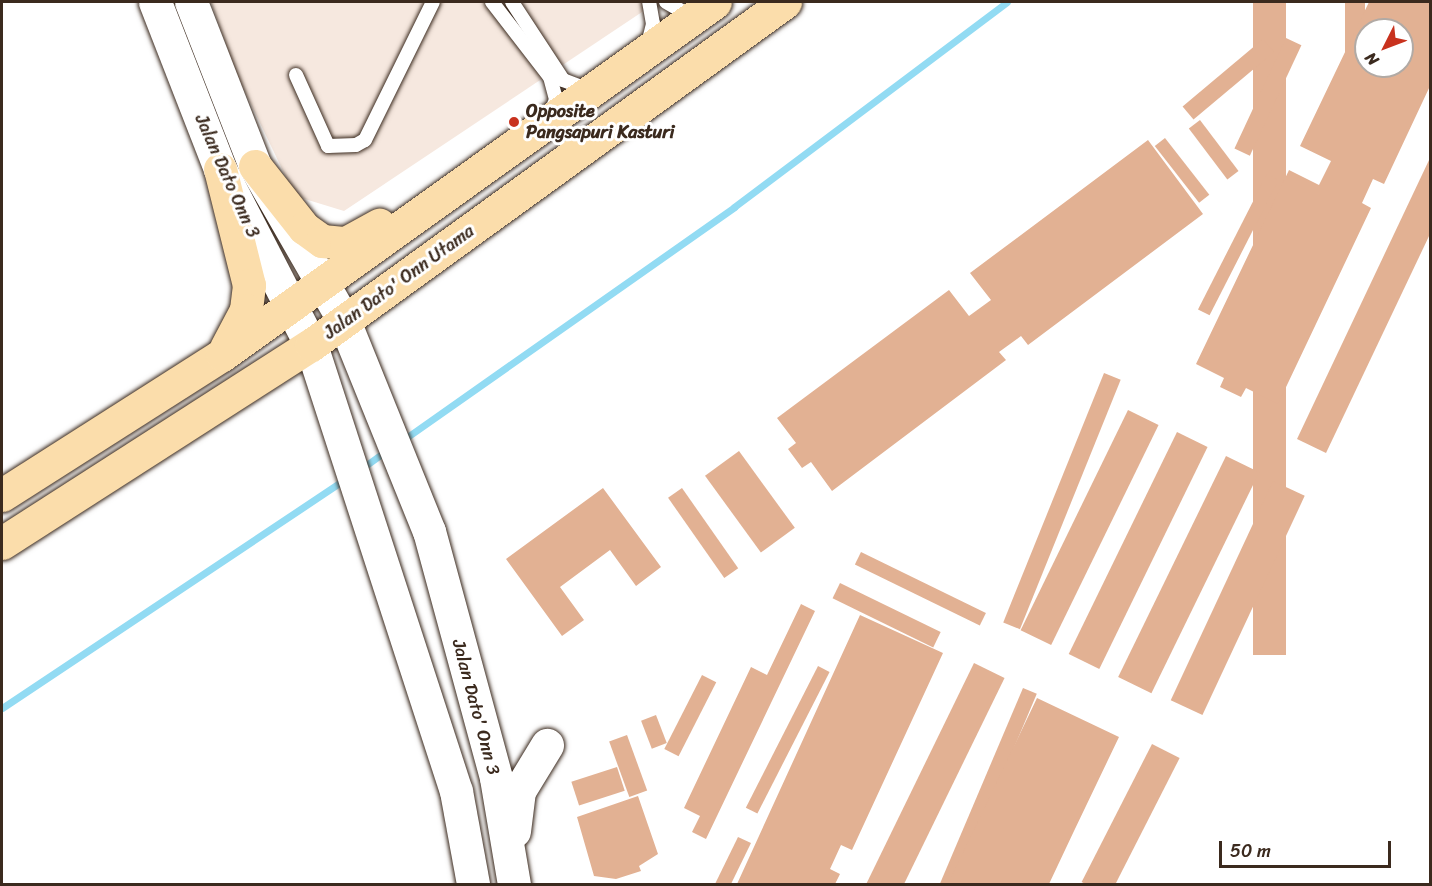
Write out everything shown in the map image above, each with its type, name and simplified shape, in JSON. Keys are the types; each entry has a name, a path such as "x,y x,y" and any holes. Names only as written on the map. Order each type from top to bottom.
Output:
{"main road":[{"name":"Jalan Dato Onn 3","path":"155,2 220,169 311,345 456,791"},
{"name":"Jalan Dato Onn 3","path":"191,2 255,166 320,285 344,321"},
{"name":"Jalan Dato' Onn Utama","path":"2,543 311,345 784,2"},
{"path":"2,495 222,355 463,179 540,129 704,9"},
{"path":"255,166 304,228 333,244 346,243 463,179"},
{"path":"220,169 249,292 246,310 222,355"},
{"name":"Jalan Dato' Onn 3","path":"344,321 429,531 496,778 514,884"},
{"path":"466,669 502,737 516,749 547,745 519,791 514,884"},
{"path":"473,885 456,791 496,778"}],"lane":[{"path":"296,75 328,146 357,145 365,140 433,2"},
{"path":"492,2 554,88 556,100 540,129"},
{"path":"512,2 563,80 595,90"},
{"path":"646,52 653,24 649,2"},
{"path":"666,2 704,9"},
{"path":"523,44 535,34"}],"shaded area":[{"path":"211,2 657,2 344,211 295,196 236,73"}],"building":[{"path":"1253,2 1286,2 1286,655 1253,655"},
{"path":"1345,2 1365,2 1365,18 1354,18 1354,78 1365,78 1365,152 1345,152"},
{"path":"1369,2 1430,2 1430,86 1384,184 1373,179 1362,203 1371,208 1278,404 1246,388 1241,397 1220,387 1224,378 1196,364 1289,170 1319,185 1331,161 1300,146 1354,33 1354,78 1414,78 1414,18 1361,18"},
{"path":"1286,38 1301,45 1250,156 1234,149"},
{"path":"1263,39 1274,52 1193,120 1183,106"},
{"path":"1200,120 1239,171 1227,180 1189,128"},
{"path":"1165,138 1209,195 1199,203 1155,146"},
{"path":"1148,140 1203,214 1028,345 1021,336 999,352 1006,360 832,491 811,462 802,468 788,449 796,443 777,418 949,290 969,316 991,300 970,273"},
{"path":"1430,158 1430,234 1326,453 1297,439"},
{"path":"1267,174 1279,180 1210,315 1198,309"},
{"path":"1104,373 1121,380 1020,629 1003,622"},
{"path":"1128,410 1159,425 1051,645 1021,630"},
{"path":"1177,432 1208,447 1099,669 1069,654"},
{"path":"739,451 795,528 761,553 705,476"},
{"path":"1226,456 1259,472 1151,693 1118,677"},
{"path":"1273,481 1305,496 1202,715 1171,700"},
{"path":"603,488 661,567 636,586 610,550 560,587 584,620 562,636 506,559"},
{"path":"682,488 738,568 724,578 668,498"},
{"path":"861,552 986,613 980,626 855,565"},
{"path":"840,583 941,632 933,647 833,598"},
{"path":"801,604 815,611 706,839 692,832 700,816 684,808 751,667 767,675"},
{"path":"860,615 943,653 852,850 841,845 830,869 840,874 835,884 737,884"},
{"path":"974,663 1005,678 904,884 867,883"},
{"path":"818,666 830,672 757,814 746,808"},
{"path":"702,675 716,682 679,756 664,749"},
{"path":"1023,688 1037,694 956,884 940,884"},
{"path":"1037,698 1119,737 1049,884 948,884"},
{"path":"656,715 667,743 652,749 641,721"},
{"path":"627,735 647,790 629,797 609,741"},
{"path":"1152,744 1180,758 1115,884 1082,882"},
{"path":"617,767 625,791 579,806 571,782"},
{"path":"638,796 658,854 639,866 641,871 616,879 594,876 577,817"},
{"path":"738,837 751,843 731,884 715,884"}],"waterway":[{"path":"403,440 734,207 1007,2"},
{"path":"361,469 386,451"},
{"path":"2,708 344,480"}],"place":[{"name":"Opposite Pangsapuri Kasturi","path":"514,122"}]}
